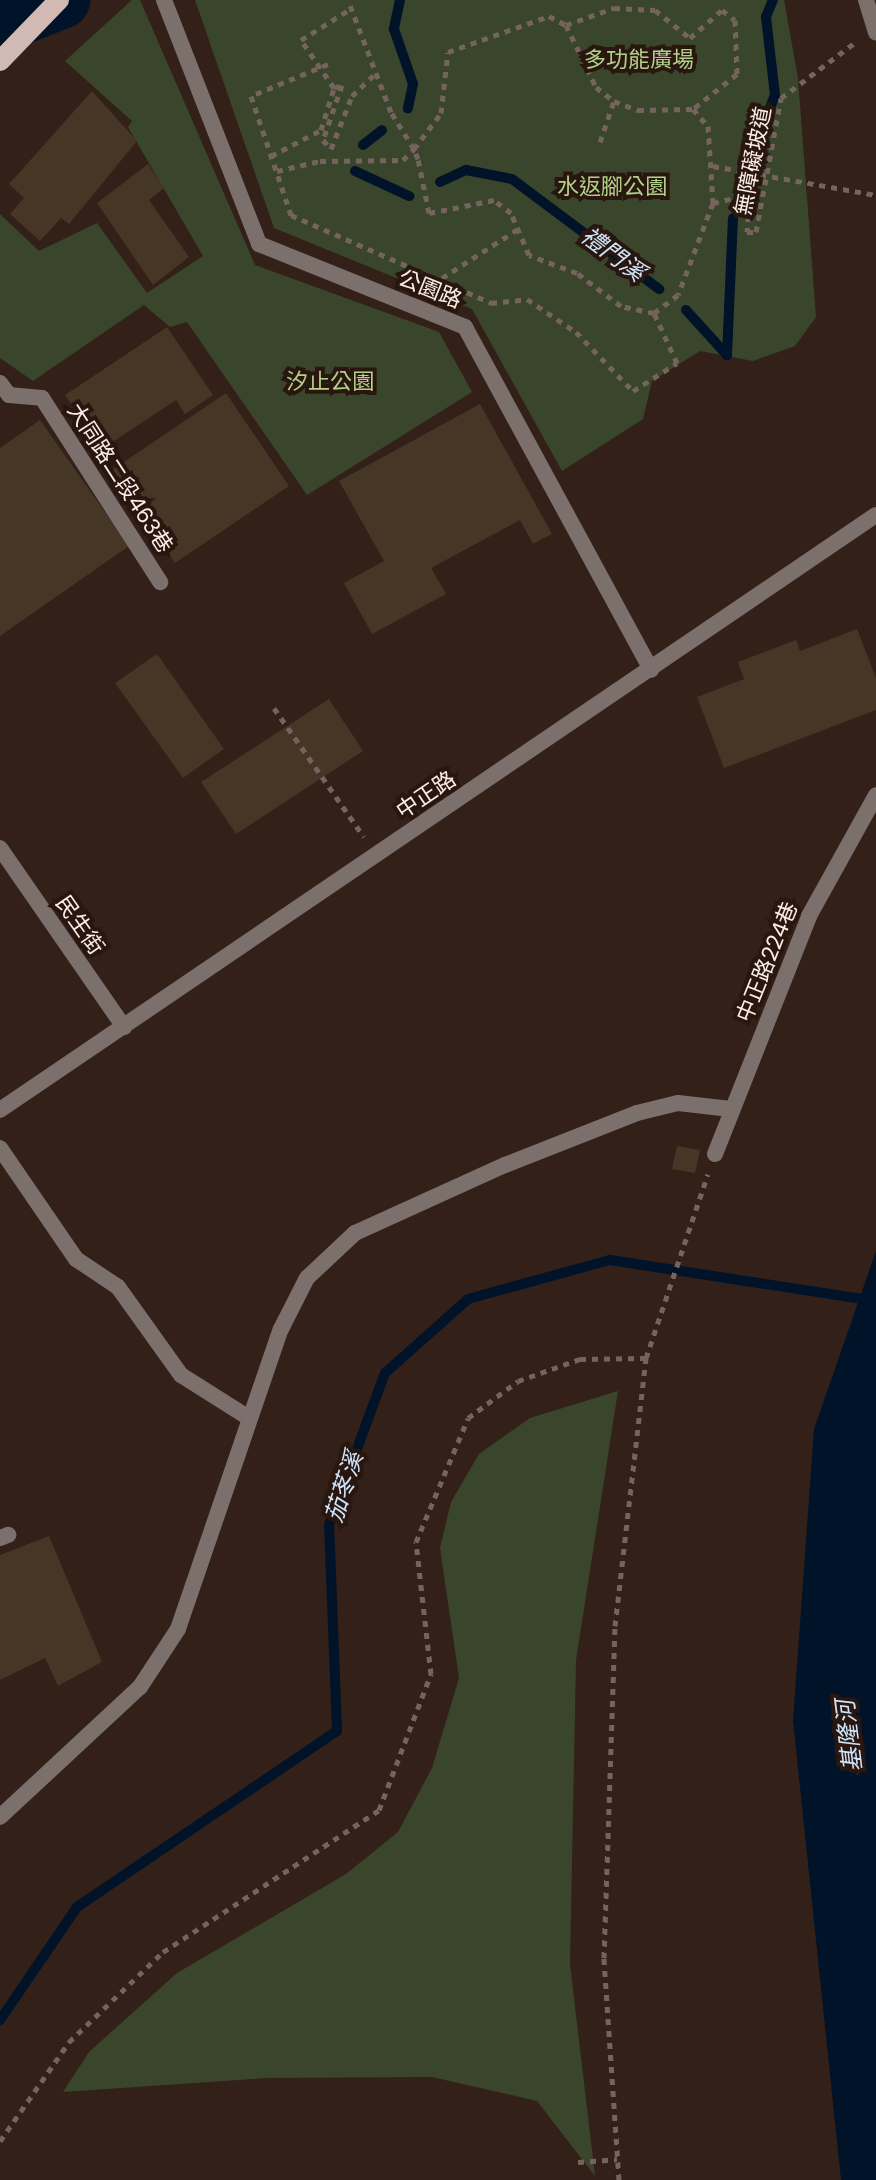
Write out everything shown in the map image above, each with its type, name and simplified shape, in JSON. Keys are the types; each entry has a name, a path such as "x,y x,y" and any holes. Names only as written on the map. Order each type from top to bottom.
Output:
{"main road":[{"path":"0,61 59,0"}],"street":[{"name":"公園路","path":"164,0 259,244 465,327 651,670"},
{"path":"866,0 876,31"},
{"name":"大同路二段463巷","path":"0,383 9,395 42,398 160,582"},
{"name":"中正路","path":"0,1110 876,515"},
{"name":"中正路224巷","path":"715,1154 815,903 876,795"},
{"name":"民生街","path":"0,848 124,1027"},
{"path":"0,1817 140,1687 178,1629 249,1418 307,1278 355,1233 637,1113 678,1103 731,1109"},
{"path":"0,1148 76,1259 118,1287 181,1375 249,1418"}],"path":[{"path":"348,0 377,72 414,149 429,213 494,200 519,229 529,255 577,273 621,306 654,313 678,295 713,203 708,126 693,109"},
{"path":"271,156 321,130 334,88 325,65 301,40 353,8"},
{"path":"277,171 320,161 383,165 414,149 441,113 448,52 518,22 549,16 566,25 596,87 614,101 638,110 693,109 737,74 735,20 722,10 690,38 655,10 614,8 566,25"},
{"name":"無障礙坡道","path":"713,203 739,197 745,178 752,180 747,232 756,232 763,171 781,98 876,31"},
{"path":"325,65 251,96 291,215 441,278 491,303 527,299 576,332 633,391 677,363 654,313"},
{"path":"334,88 342,85 340,104 323,140 331,149 352,96 377,72"},
{"path":"600,142 614,101"},
{"path":"713,166 763,171 876,195"},
{"path":"441,278 519,229"},
{"path":"274,708 376,855"},
{"path":"619,2180 604,1958 615,1642 646,1358 699,1196"},
{"path":"0,2141 69,2042 163,1952 379,1810 431,1674 416,1542 468,1418 518,1381 580,1359 646,1358"},
{"path":"578,2162 617,2159"}],"green space":[{"name":"汐止公園","path":"132,0 140,0 255,265 439,332 472,392 307,495 187,322 170,327 144,305 33,381 0,358 0,214 39,251 97,223 147,293 203,256 128,127 132,121 65,61"},
{"name":"水返腳公園","path":"195,0 784,0 798,78 816,317 795,346 753,361 700,351 652,381 643,419 562,471 472,309 274,228"},
{"path":"618,1391 576,1660 570,1964 595,2176 537,2101 432,2077 267,2078 63,2092 89,2052 177,1973 346,1874 398,1832 432,1768 459,1678 440,1548 451,1502 479,1454 530,1418"}],"water":[{"name":"基隆河","path":"876,1251 876,2180 841,2180 793,1720 814,1429"}],"building":[{"path":"92,91 137,141 69,224 61,218 40,241 10,214 24,198 9,184"},
{"path":"148,164 164,188 149,200 189,257 153,285 97,203"},
{"path":"167,327 213,395 185,414 176,400 102,449 65,395"},
{"path":"226,393 289,486 175,563 112,470"},
{"path":"480,404 552,534 533,544 520,520 431,568 446,594 372,634 344,583 384,561 339,481"},
{"path":"40,420 129,546 0,636 0,448"},
{"path":"857,629 876,678 876,710 724,768 697,697 744,679 738,662 796,640 800,651"},
{"path":"157,654 224,749 183,778 115,683"},
{"path":"329,699 363,751 236,834 201,782"},
{"path":"677,1146 700,1150 695,1173 672,1169"},
{"path":"49,1536 102,1662 58,1686 45,1658 0,1680 0,1555"}],"waterway":[{"name":"禮門溪","path":"0,24 61,0"},
{"name":"禮門溪","path":"400,0 394,29 413,84 408,108"},
{"path":"753,151 775,95 766,17 773,0"},
{"name":"禮門溪","path":"363,145 382,130"},
{"name":"禮門溪","path":"440,182 466,170 512,179 659,289"},
{"name":"禮門溪","path":"355,171 409,196"},
{"path":"727,355 733,218"},
{"name":"禮門溪","path":"686,310 727,355"},
{"name":"茄苳溪","path":"0,2020 77,1907 337,1731 329,1525 385,1373 468,1299 610,1260 876,1301"}],"park label":[{"name":"多功能廣場","path":"639,60"}]}
